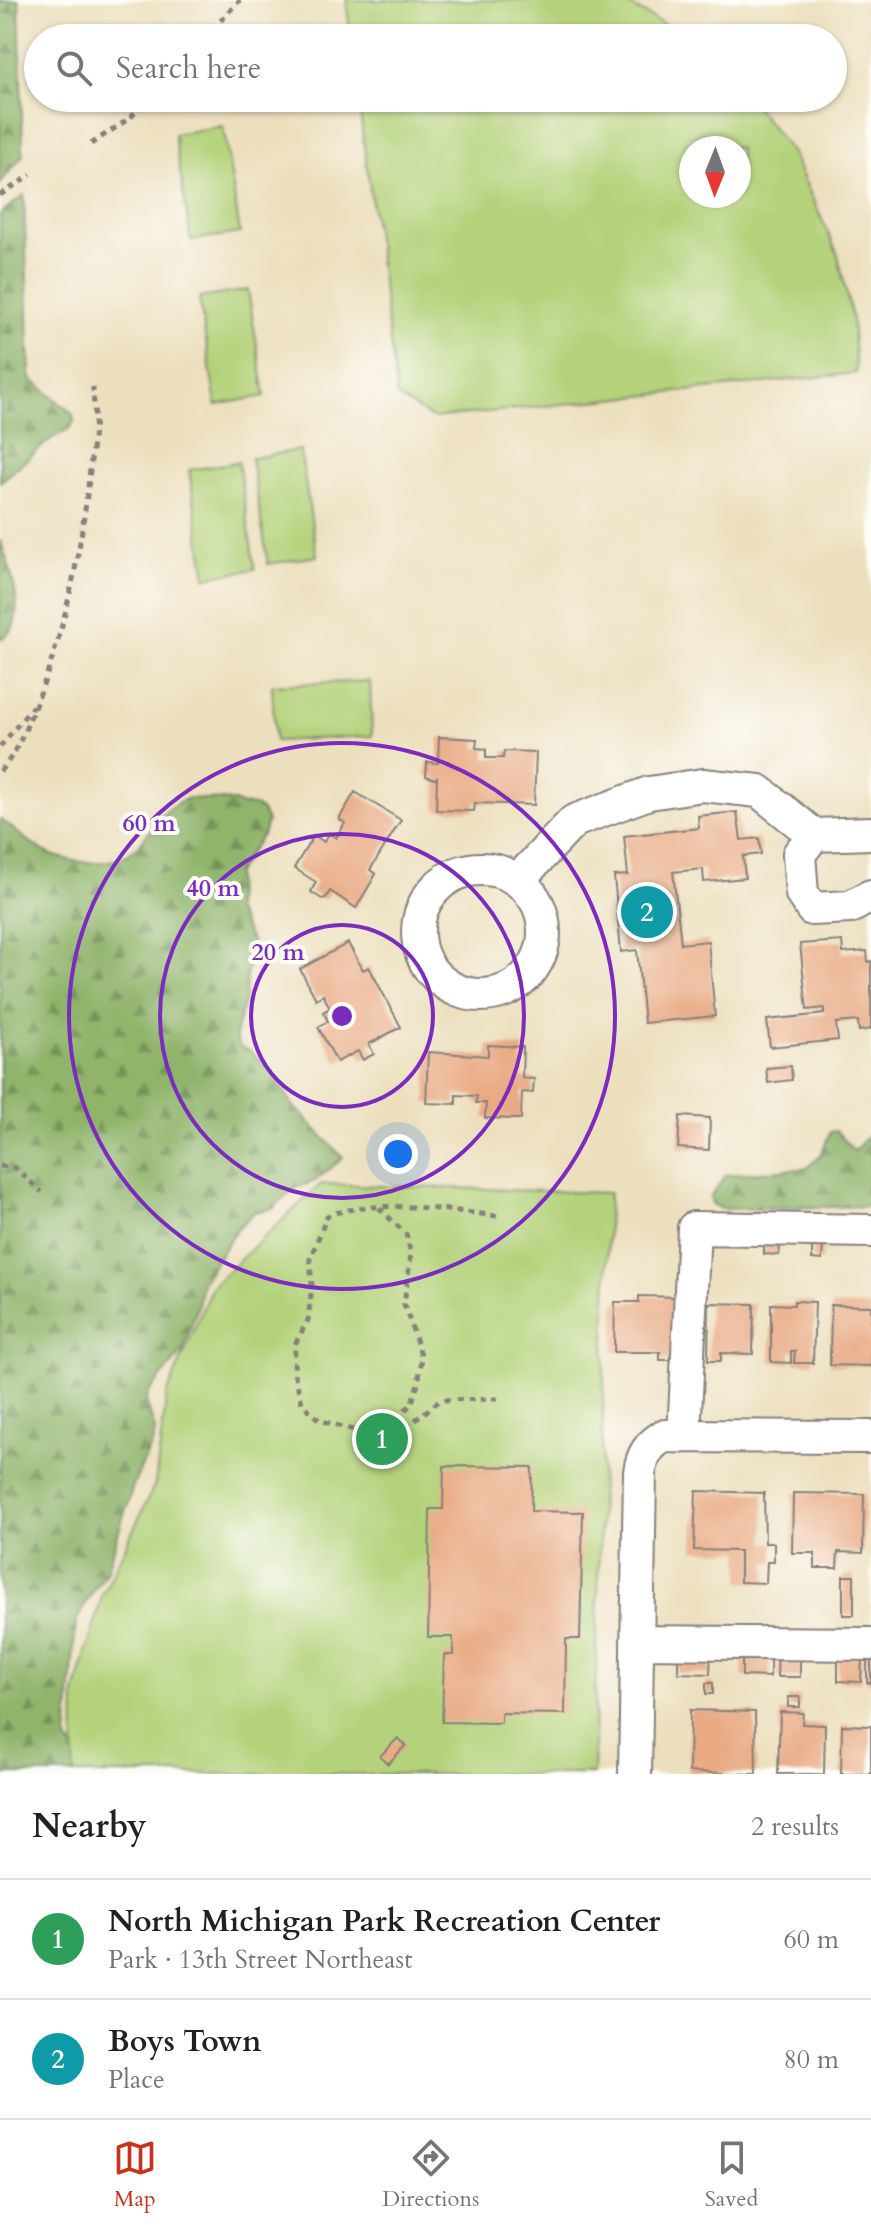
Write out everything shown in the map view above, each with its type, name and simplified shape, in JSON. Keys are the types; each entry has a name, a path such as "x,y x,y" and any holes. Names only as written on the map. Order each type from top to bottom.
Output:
{"street":[{"path":"518,880 574,821 649,793 703,785 759,791 814,835 871,833"},
{"path":"814,835 799,854 802,894 812,909 850,907 871,896"},
{"path":"674,1436 694,1228 871,1231"},
{"path":"635,1774 640,1472 648,1448 674,1436 871,1437"},
{"path":"637,1642 871,1644"}],"path":[{"path":"217,24 240,0"},
{"path":"91,144 136,112"},
{"path":"0,195 31,175"},
{"path":"0,771 11,759 53,659 83,541 95,427 93,387"},
{"path":"0,747 36,702"},
{"path":"0,1166 15,1168 42,1192"},
{"path":"378,1207 406,1234 411,1254 404,1304 422,1358 411,1405 379,1431"},
{"path":"497,1216 453,1210 378,1207 353,1208 327,1216 310,1259 312,1286 308,1320 295,1344 294,1373 302,1403 319,1420 356,1431 402,1431 440,1400 498,1399"}],"green space":[{"path":"0,0 19,0 23,155 0,184"},
{"path":"346,0 620,0 664,24 349,24"},
{"path":"360,112 760,112 792,153 838,255 852,319 856,373 433,418 397,397"},
{"path":"223,126 240,233 191,240 174,134"},
{"path":"24,195 31,379 72,413 74,421 70,428 51,439 0,482 0,214"},
{"path":"248,290 265,396 216,405 199,298"},
{"path":"300,450 317,556 268,564 251,458"},
{"path":"238,462 255,569 206,577 189,470"},
{"path":"0,540 12,578 17,608 10,632 0,639"},
{"path":"370,681 372,736 275,741 272,685"},
{"path":"190,798 255,806 267,821 264,832 236,873 235,910 252,942 252,954 236,1040 241,1048 250,1051 271,1071 293,1105 343,1158 315,1181 298,1187 274,1208 254,1212 236,1230 202,1282 198,1306 182,1352 149,1392 146,1401 155,1430 154,1439 134,1483 106,1572 76,1622 67,1737 79,1753 137,1774 0,1774 0,819 52,855 73,861 107,861 118,859 136,848 166,812"},
{"path":"836,1131 854,1151 871,1133 871,1206 721,1209 712,1204 711,1196 726,1175 807,1168 821,1155 830,1132"},
{"path":"321,1184 609,1193 593,1774 74,1774 75,1693 102,1596 155,1484 167,1394 212,1286"}],"building":[{"path":"439,737 477,739 476,748 486,749 486,758 503,758 504,751 536,752 534,805 475,803 474,811 436,810 437,777 426,776 427,762 438,763"},
{"path":"355,792 401,820 370,870 376,874 356,908 330,891 322,899 311,892 316,882 294,868 314,835 324,842 329,833 336,838 345,823 339,819"},
{"path":"737,812 741,840 759,838 761,854 743,856 745,878 704,882 703,869 673,872 681,944 708,941 715,1016 644,1023 637,950 621,952 614,876 628,875 624,836 699,828 698,816"},
{"path":"842,941 843,953 867,951 868,962 871,961 871,1029 859,1031 858,1021 836,1023 838,1040 770,1047 767,1020 824,1014 824,1008 807,1010 800,944"},
{"path":"348,943 363,970 369,967 401,1027 369,1044 374,1054 363,1060 358,1051 337,1062 318,1027 328,1021 323,1012 330,1008 323,995 316,999 300,969"},
{"path":"488,1045 523,1047 522,1078 534,1079 533,1093 522,1092 521,1119 485,1118 486,1103 476,1103 477,1096 456,1095 456,1104 426,1103 428,1052 488,1056"},
{"path":"791,1066 792,1080 768,1083 766,1068"},
{"path":"680,1116 710,1118 709,1150 678,1148"},
{"path":"764,1243 780,1243 779,1255 764,1254"},
{"path":"812,1244 823,1244 822,1260 812,1259"},
{"path":"639,1296 680,1297 679,1360 660,1360 660,1352 614,1352 615,1302 639,1302"},
{"path":"794,1301 815,1302 813,1363 794,1363 795,1351 791,1351 791,1363 771,1362 771,1304 794,1305"},
{"path":"709,1303 754,1304 753,1354 721,1353 721,1361 708,1361"},
{"path":"831,1305 871,1306 871,1366 830,1365"},
{"path":"444,1466 532,1467 531,1511 583,1512 580,1639 566,1639 565,1714 501,1713 501,1723 442,1722 444,1655 453,1655 453,1637 428,1637 430,1509 443,1509"},
{"path":"696,1491 764,1493 765,1543 774,1543 774,1562 767,1562 766,1583 740,1582 740,1551 694,1550"},
{"path":"793,1493 864,1494 863,1553 838,1552 837,1568 815,1568 815,1553 792,1553"},
{"path":"843,1576 854,1576 854,1615 843,1615"},
{"path":"678,1648 711,1648 710,1674 678,1673"},
{"path":"742,1649 770,1650 770,1677 742,1676"},
{"path":"778,1649 800,1650 800,1677 777,1677"},
{"path":"867,1650 871,1650 871,1683 867,1683"},
{"path":"838,1656 862,1657 861,1682 838,1681"},
{"path":"706,1683 713,1683 713,1694 706,1694"},
{"path":"788,1697 800,1697 800,1707 788,1707"},
{"path":"690,1710 755,1712 756,1774 689,1772"},
{"path":"780,1712 803,1713 802,1724 825,1725 824,1774 778,1774"},
{"path":"842,1725 871,1726 871,1774 841,1774"},
{"path":"398,1738 406,1745 388,1764 380,1756"}],"place":[{"name":"Boys Town","path":"647,912"},
{"name":"North Michigan Park Recreation Center","path":"382,1439"}]}
